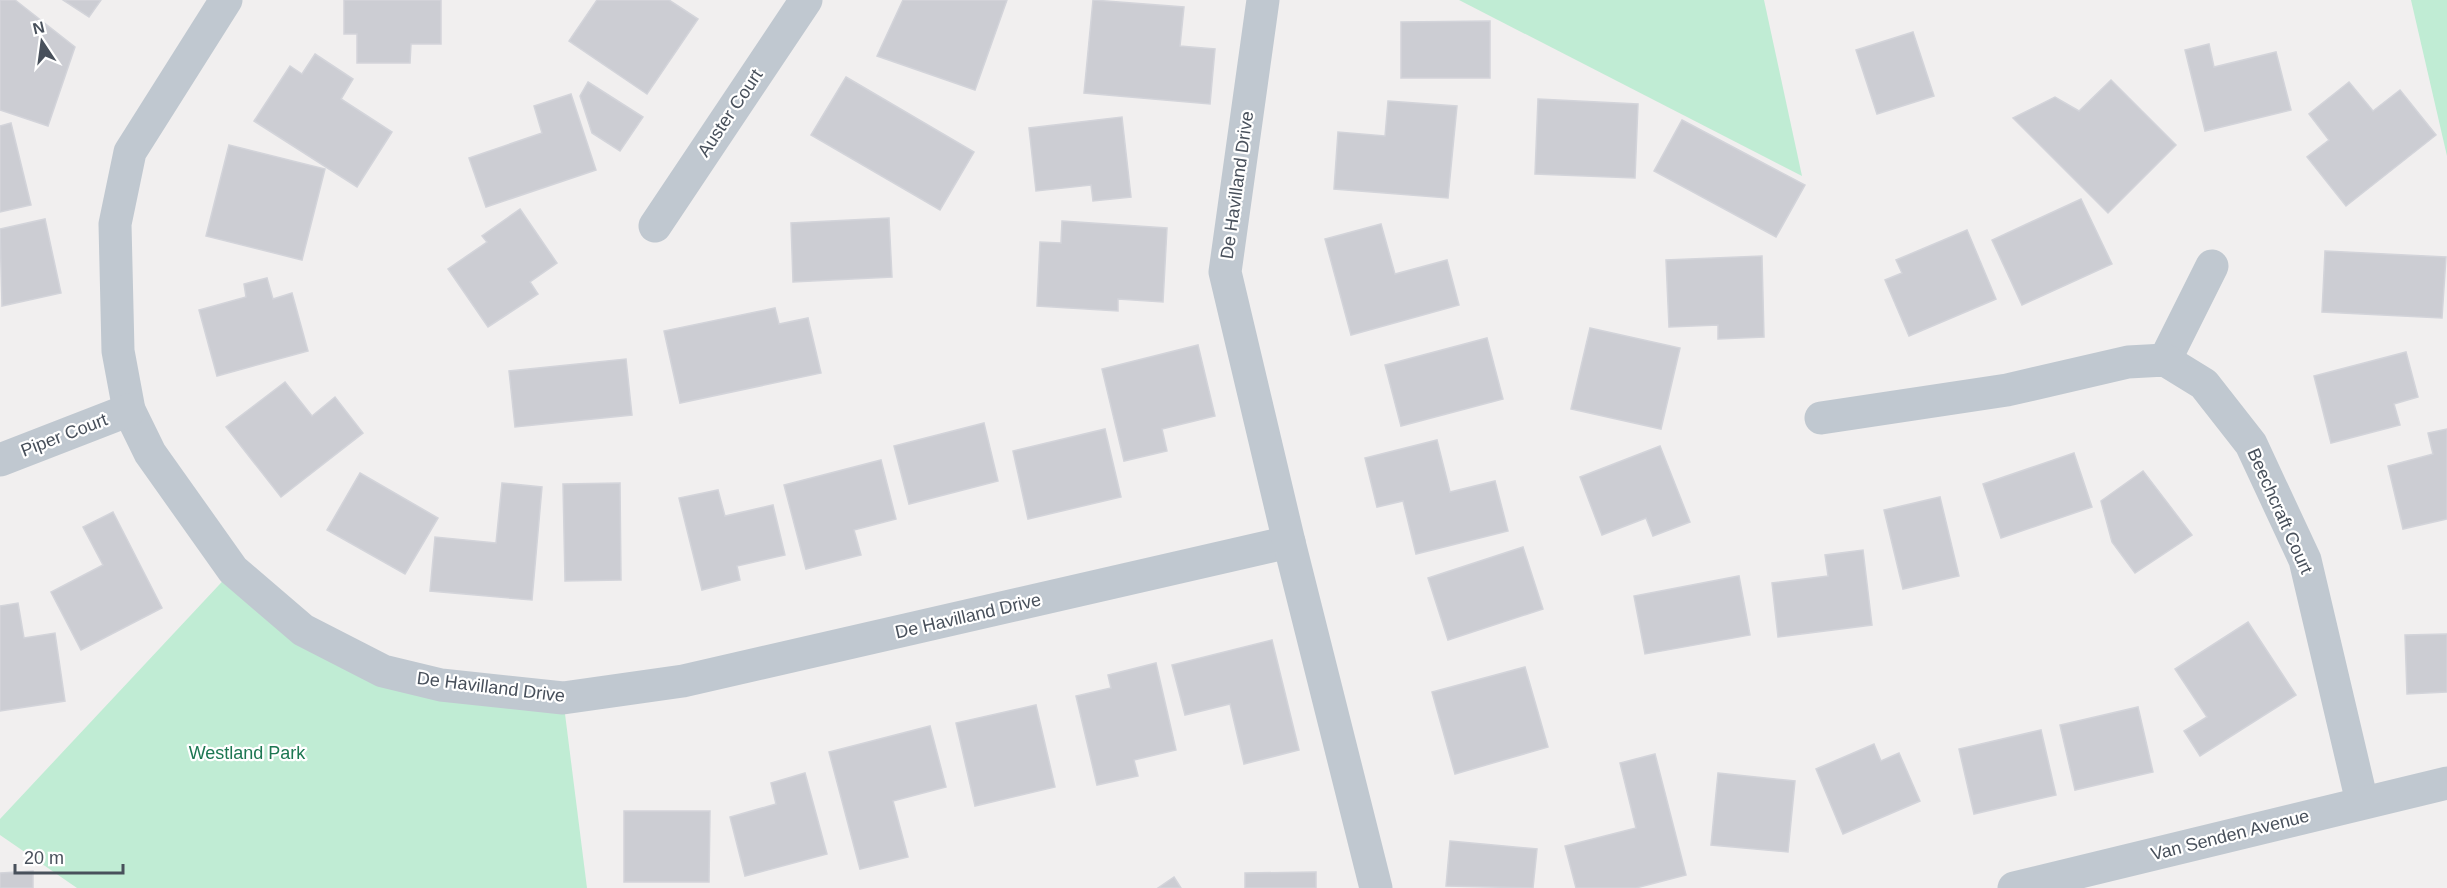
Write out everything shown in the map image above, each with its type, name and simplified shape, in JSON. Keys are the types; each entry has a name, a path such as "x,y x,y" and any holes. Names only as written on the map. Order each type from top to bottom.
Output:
{"street":[{"name":"De Havilland Drive","path":"226,0 130,152 115,224 118,351 129,410 150,453 233,570 303,630 384,671 464,687 563,698 683,681 1289,542"},
{"name":"Auster Court","path":"655,226 806,0"},
{"name":"De Havilland Drive","path":"1263,0 1225,272 1289,542 1376,888"},
{"path":"1821,418 2007,390 2128,362 2165,360 2212,266"},
{"name":"Beechcraft Court","path":"2165,360 2204,384 2251,444 2305,560 2362,802"},
{"name":"Piper Court","path":"0,460 129,410"},
{"name":"Van Senden Avenue","path":"2014,888 2447,783"}],"green space":[{"path":"1459,0 1764,0 1802,176"},
{"path":"2411,0 2447,0 2447,156"},
{"name":"Westland Park","path":"233,570 383,671 563,698 587,888 77,888 0,835 0,819"}],"building":[{"path":"0,0 15,0 75,47 48,126 0,110"},
{"path":"63,0 101,0 89,17"},
{"path":"344,0 441,0 441,44 411,44 410,63 357,63 357,34 344,34"},
{"path":"597,0 669,0 698,19 647,94 569,41"},
{"path":"903,0 1007,0 975,90 877,56"},
{"path":"1093,0 1184,7 1180,46 1215,49 1210,104 1084,93"},
{"path":"1490,21 1490,78 1401,78 1401,22"},
{"path":"1913,32 1934,96 1877,114 1856,50"},
{"path":"2209,44 2214,67 2276,52 2291,110 2205,131 2185,50"},
{"path":"315,54 353,79 341,99 392,132 357,187 254,121 290,66 302,74"},
{"path":"846,77 974,152 940,210 811,135"},
{"path":"2111,80 2176,145 2108,213 2013,118 2055,97 2079,111"},
{"path":"588,82 643,117 620,151 592,133 580,96"},
{"path":"2349,82 2373,111 2400,90 2436,135 2346,206 2307,157 2329,140 2309,114"},
{"path":"571,94 596,170 486,207 469,158 542,133 534,106"},
{"path":"1538,99 1638,104 1635,178 1535,174"},
{"path":"1388,101 1457,106 1448,198 1334,189 1338,132 1385,136"},
{"path":"1122,117 1131,197 1093,201 1091,185 1036,191 1029,128"},
{"path":"1682,120 1805,185 1776,237 1654,171"},
{"path":"11,123 31,205 0,212 0,126"},
{"path":"229,145 325,169 302,260 206,236"},
{"path":"2081,199 2112,264 2022,305 1992,240"},
{"path":"520,209 557,263 530,282 538,294 488,327 448,269 487,242 482,236"},
{"path":"889,218 892,277 793,282 791,223"},
{"path":"45,219 61,293 2,306 0,229"},
{"path":"1062,221 1167,228 1163,302 1118,299 1118,311 1037,306 1040,242 1061,243"},
{"path":"1381,224 1395,274 1447,260 1459,305 1351,335 1325,239"},
{"path":"1967,230 1996,299 1909,336 1885,280 1902,273 1896,260"},
{"path":"2325,251 2446,257 2442,318 2322,312"},
{"path":"1762,256 1764,337 1718,339 1718,325 1669,327 1666,260"},
{"path":"267,278 273,299 292,293 308,351 217,376 199,310 246,297 244,284"},
{"path":"775,308 779,324 808,318 821,373 680,403 664,331"},
{"path":"1590,328 1680,348 1661,429 1571,409"},
{"path":"1487,338 1503,399 1401,426 1385,365"},
{"path":"1198,345 1215,416 1162,429 1167,451 1124,461 1102,369"},
{"path":"2406,352 2418,397 2394,404 2400,425 2331,443 2314,376"},
{"path":"626,359 632,415 515,427 509,371"},
{"path":"285,382 312,416 335,397 363,433 281,497 226,427"},
{"path":"984,423 998,481 909,504 894,446"},
{"path":"1105,429 1121,497 1028,519 1013,451"},
{"path":"2447,429 2447,519 2403,529 2388,466 2433,454 2428,433"},
{"path":"1437,440 1450,492 1495,481 1508,531 1416,554 1403,501 1377,507 1365,458"},
{"path":"1660,446 1690,522 1653,536 1646,518 1602,535 1580,477"},
{"path":"2074,453 2092,507 2001,538 1983,484"},
{"path":"881,460 896,519 854,530 861,555 806,569 784,485"},
{"path":"2143,471 2192,535 2135,573 2112,542 2101,501"},
{"path":"360,473 438,518 405,574 327,530"},
{"path":"502,483 542,487 532,600 430,591 435,537 496,543"},
{"path":"620,483 621,580 565,581 563,484"},
{"path":"718,490 725,516 773,505 785,555 737,566 740,580 702,590 679,498"},
{"path":"1940,497 1959,576 1903,589 1884,510"},
{"path":"113,512 162,608 81,650 51,592 103,565 83,527"},
{"path":"1523,547 1543,609 1448,640 1428,578"},
{"path":"1863,550 1872,625 1778,637 1772,583 1828,576 1825,555"},
{"path":"1739,576 1750,635 1645,654 1634,596"},
{"path":"18,603 24,638 55,633 65,701 0,711 0,606"},
{"path":"2248,622 2296,695 2200,756 2184,731 2207,717 2175,669"},
{"path":"2447,634 2447,692 2407,694 2405,635"},
{"path":"1272,640 1299,750 1244,764 1230,704 1185,715 1172,665"},
{"path":"1156,663 1176,750 1134,760 1138,776 1097,785 1076,696 1111,688 1108,675"},
{"path":"1525,667 1548,747 1455,774 1432,692"},
{"path":"1036,705 1055,787 975,806 956,723"},
{"path":"2138,707 2153,772 2075,790 2060,725"},
{"path":"930,726 946,787 893,801 908,857 860,869 829,752"},
{"path":"2041,730 2056,795 1974,814 1959,749"},
{"path":"1874,744 1881,761 1899,753 1920,801 1843,834 1816,769"},
{"path":"1655,754 1686,875 1636,888 1576,888 1565,846 1636,828 1620,763"},
{"path":"805,773 827,854 745,876 730,817 776,804 771,783"},
{"path":"1718,773 1795,781 1788,852 1711,845"},
{"path":"624,811 710,811 709,882 624,882"},
{"path":"1450,841 1537,849 1533,888 1446,886"},
{"path":"33,871 33,888 0,888 0,873"},
{"path":"1316,872 1316,888 1245,888 1245,873"},
{"path":"1174,877 1181,888 1158,888"}]}
